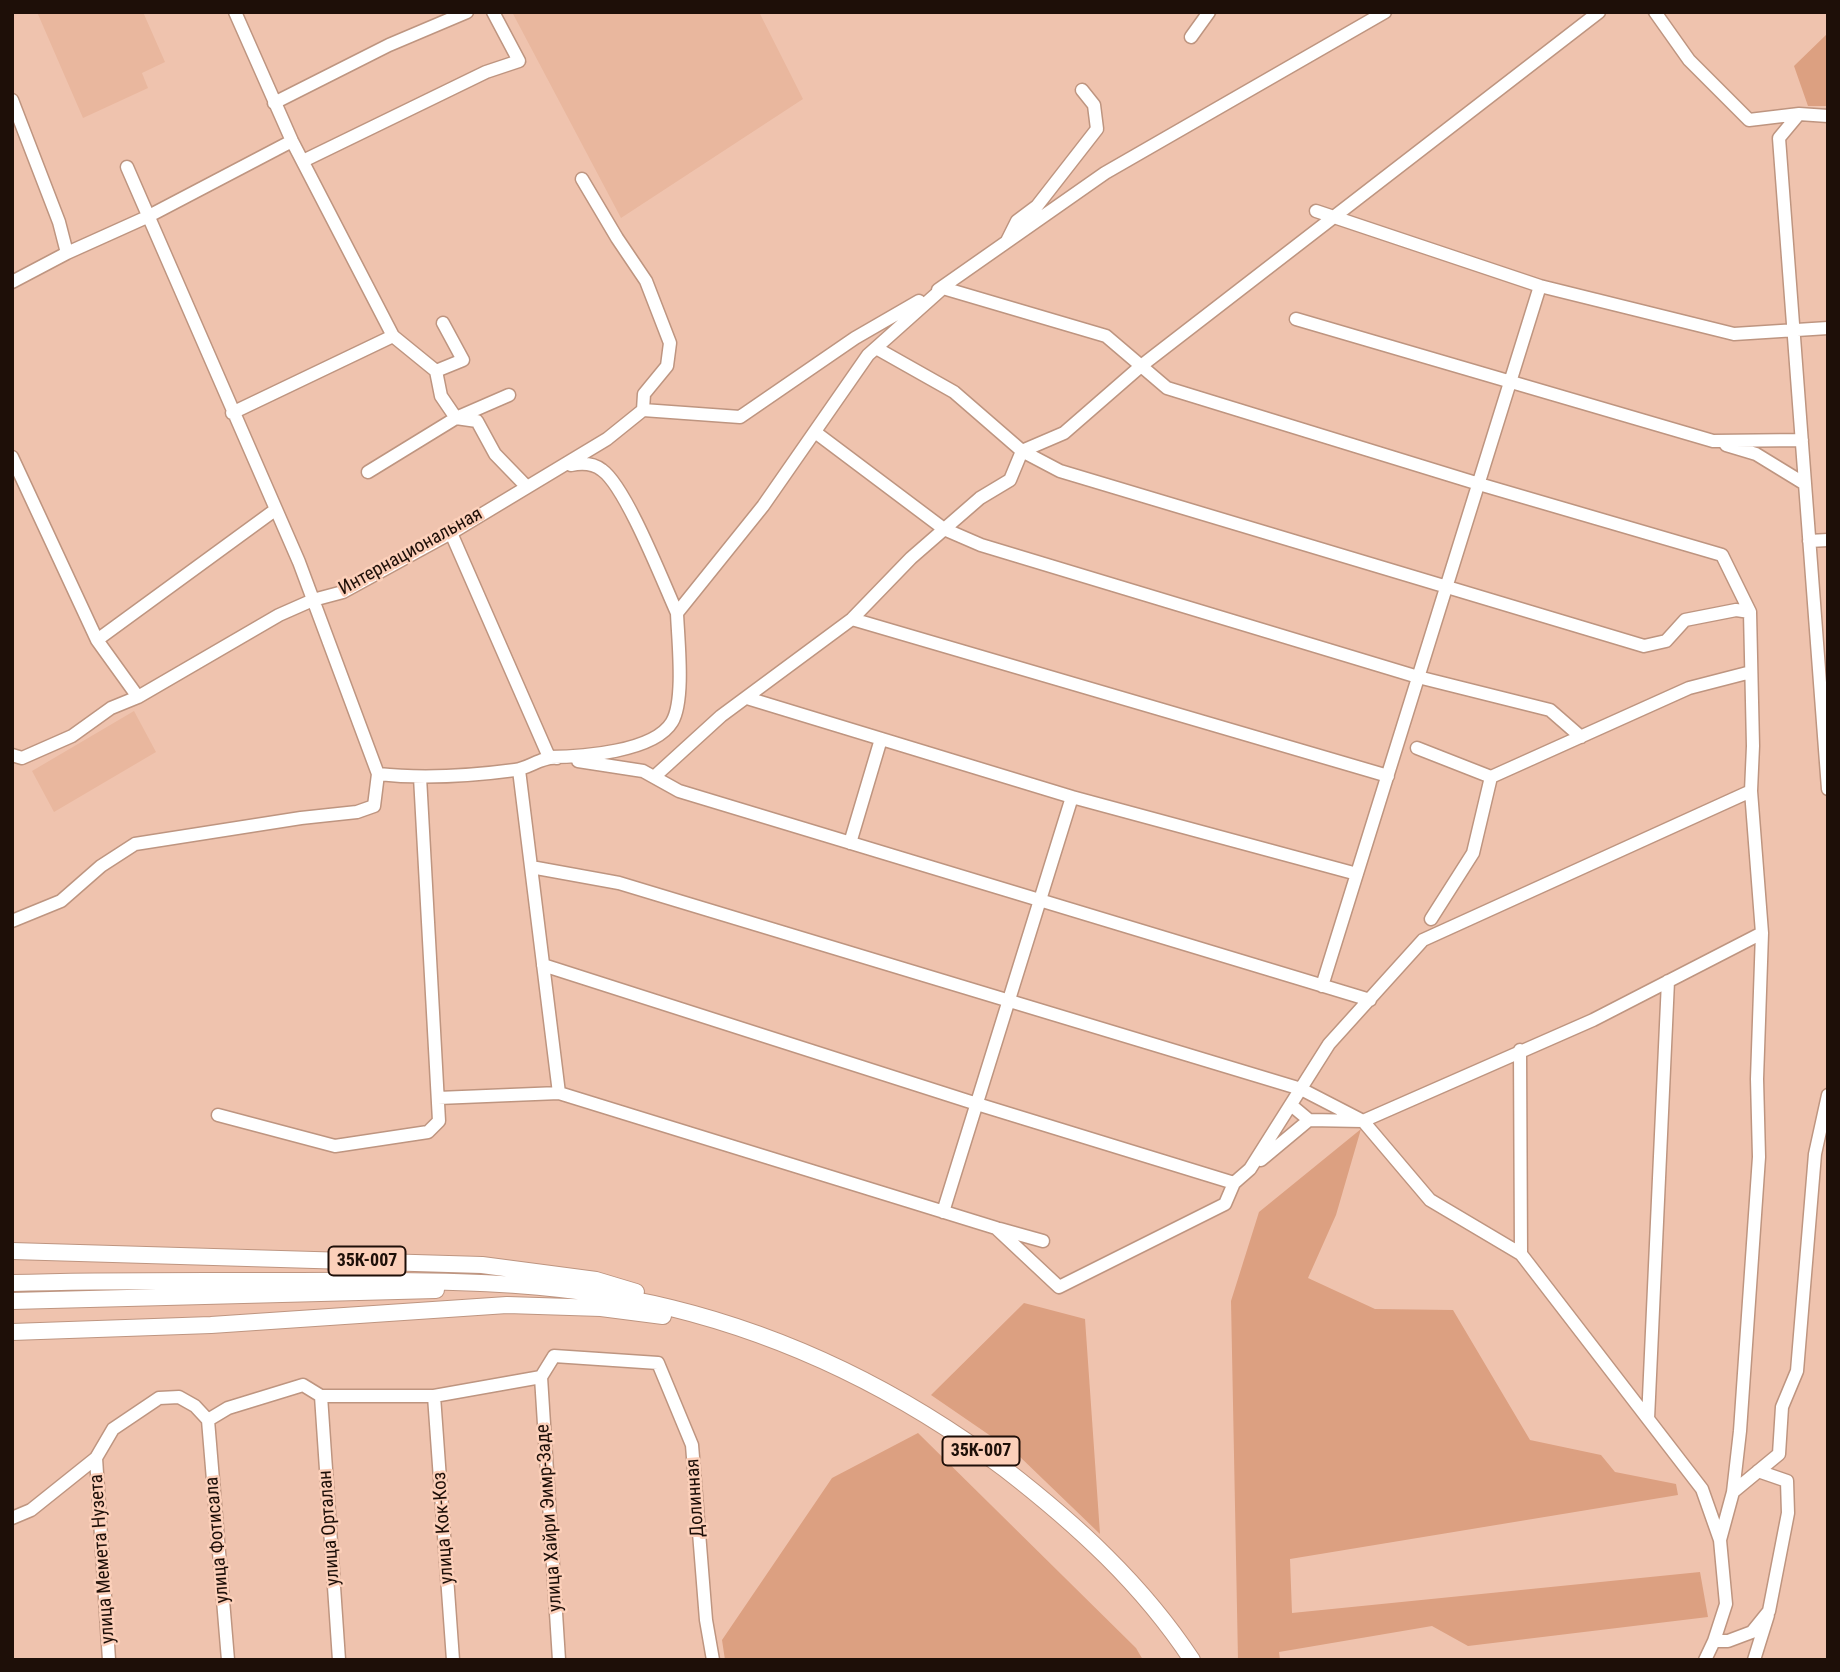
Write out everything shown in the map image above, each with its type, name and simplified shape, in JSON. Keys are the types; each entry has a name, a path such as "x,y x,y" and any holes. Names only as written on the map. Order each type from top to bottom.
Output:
{"main road":[{"name":"35К-007","path":"12,1251 482,1265 596,1280 660,1299 835,1365 883,1389 970,1443 1049,1503 1090,1540 1135,1586 1177,1637 1192,1660"},
{"name":"35К-007","path":"12,1283 415,1280 587,1292 671,1308 714,1320"},
{"name":"35К-007","path":"12,1301 412,1292 495,1286"},
{"name":"35К-007","path":"12,1332 212,1325 507,1305 601,1308 714,1320"}],"street":[{"path":"235,12 292,141 393,336 436,371 441,396 456,418 477,421 495,454 527,487"},
{"path":"274,103 390,45 467,12"},
{"path":"303,161 486,72 519,61 492,12"},
{"path":"1192,37 1209,12"},
{"path":"582,179 646,281 670,343 667,366 644,394 643,410 740,417 855,338 943,288 1105,173 1385,12"},
{"path":"654,777 721,716 852,619 911,558 980,498 1010,480 1022,451 1064,433 1141,366 1599,12"},
{"path":"1655,12 1689,60 1749,120 1799,114 1828,116"},
{"path":"1006,243 1017,220 1037,206 1097,129 1094,105 1082,90"},
{"path":"12,100 59,222 66,253"},
{"path":"1799,114 1779,138 1809,541 1823,649 1828,789"},
{"path":"12,282 66,253 147,217 292,141"},
{"path":"12,921 61,901 101,866 135,844 357,812 374,806 378,774 299,562 127,167"},
{"path":"1316,211 1540,286 1734,334 1828,327"},
{"path":"1322,986 1540,286"},
{"path":"943,288 1105,336 1167,388 1722,555 1750,612 1753,746 1751,791 1762,933 1757,1079 1759,1157 1740,1432 1733,1492 1720,1540"},
{"path":"677,613 763,506 868,355 943,288"},
{"path":"1296,319 1756,454 1805,484"},
{"path":"436,371 463,360 443,323"},
{"path":"232,413 393,336"},
{"path":"876,348 954,392 1022,451 1060,471 1644,646 1665,640 1685,620 1736,610 1750,612"},
{"path":"368,472 456,418 509,395"},
{"name":"Интернациональная","path":"12,755 22,758 72,736 111,708 138,697 279,615 313,600 343,592 452,533 607,439 643,410"},
{"path":"815,432 944,529 981,545 1419,677 1550,710 1581,737"},
{"path":"1713,442 1802,440"},
{"path":"12,457 97,640 138,697"},
{"path":"378,774 420,777 519,770 549,757 585,757 648,742 672,722 680,693 677,613 622,493 602,470 584,463 562,466"},
{"path":"97,640 275,510"},
{"path":"452,533 549,757"},
{"path":"1809,541 1828,540"},
{"path":"852,619 1388,776"},
{"path":"1416,748 1491,777 1689,688 1751,672"},
{"path":"747,698 1072,796 1357,874"},
{"path":"850,843 881,738"},
{"path":"549,757 643,771 679,791 1370,1000"},
{"path":"519,770 559,1093"},
{"path":"218,1115 335,1146 428,1132 439,1121 420,777"},
{"path":"1431,919 1473,853 1491,777"},
{"path":"1250,1169 1329,1044 1423,940 1751,791"},
{"path":"943,1212 1072,796"},
{"path":"531,867 619,883 1301,1089 1363,1121 1430,1200 1521,1254 1702,1489 1720,1540 1726,1604 1705,1660"},
{"path":"1291,1105 1309,1120 1363,1121 1593,1020 1762,933"},
{"path":"543,965 1234,1183"},
{"path":"1648,1419 1668,981"},
{"path":"1520,1050 1521,1254"},
{"path":"438,1098 559,1093 1043,1241"},
{"path":"1733,1492 1779,1454 1782,1407 1797,1371 1815,1154 1828,1094"},
{"path":"996,1228 1059,1287 1225,1204 1234,1183 1309,1120"},
{"name":"Долинная","path":"541,1377 554,1356 658,1363 692,1445 706,1620 713,1660"},
{"path":"12,1518 31,1510 96,1458 113,1429 159,1398 179,1397 195,1406 208,1420 228,1408 303,1385 321,1396 434,1396 541,1377"},
{"name":"улица Хайри Эимр-Заде","path":"541,1377 559,1660"},
{"name":"улица Орталан","path":"321,1396 339,1660"},
{"name":"улица Кок-Коз","path":"434,1396 453,1660"},
{"name":"улица Фотисала","path":"208,1420 228,1660"},
{"name":"улица Мемета Нузета","path":"96,1458 109,1660"},
{"path":"1754,1660 1769,1611 1788,1513 1787,1481 1758,1471"},
{"path":"1714,1641 1728,1641 1752,1632 1769,1611"}],"shaded area":[{"path":"37,12 143,12 165,62 142,73 148,88 83,118"},
{"path":"512,12 759,12 803,99 621,218"},
{"path":"1828,33 1828,106 1808,106 1794,66"},
{"path":"134,711 156,752 54,812 32,771"},
{"path":"1361,1129 1336,1215 1308,1278 1375,1309 1453,1310 1530,1440 1601,1455 1615,1472 1676,1484 1678,1495 1290,1559 1292,1613 1700,1572 1708,1617 1468,1646 1432,1626 1279,1652 1280,1660 1238,1660 1231,1301 1259,1212"},
{"path":"1024,1303 1085,1319 1100,1534 1017,1454 931,1395"},
{"path":"918,1433 1136,1648 1143,1660 725,1660 722,1640 832,1478"}]}
